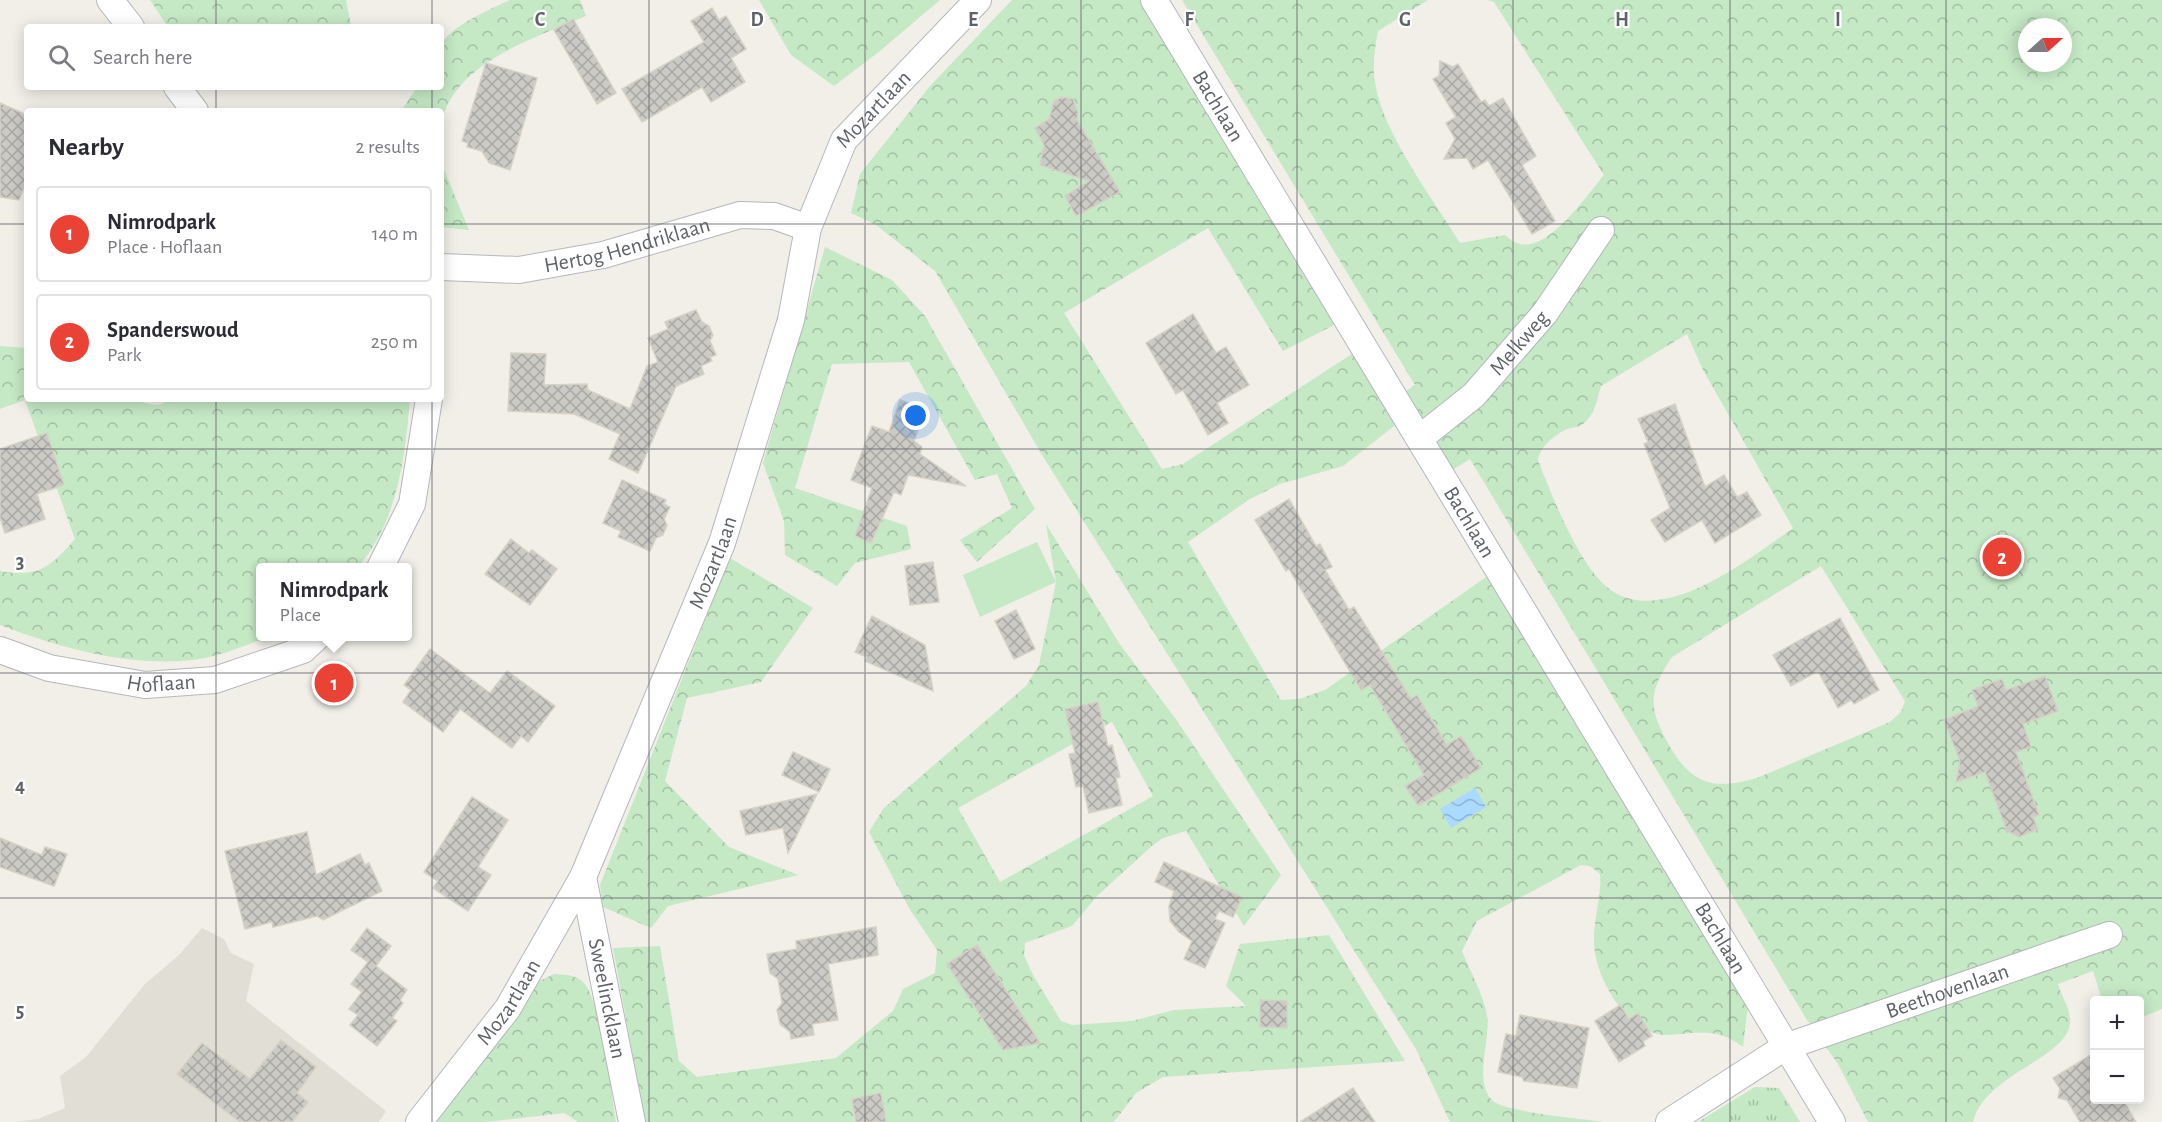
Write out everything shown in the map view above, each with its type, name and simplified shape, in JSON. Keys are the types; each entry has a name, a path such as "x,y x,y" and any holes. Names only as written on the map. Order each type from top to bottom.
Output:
{"street":[{"path":"110,0 129,24"},
{"name":"Mozartlaan","path":"419,1122 508,1008 584,878 722,543 791,320 808,228 843,140 978,0"},
{"name":"Bachlaan","path":"1154,0 1785,1047"},
{"path":"179,90 193,108"},
{"name":"Hertog Hendriklaan","path":"444,267 529,268 603,255 740,215 774,216 808,228"},
{"name":"Melkweg","path":"1420,438 1474,395 1538,322 1601,230"},
{"path":"382,563 412,504 429,402"},
{"name":"Hoflaan","path":"0,650 49,668 145,685 215,680 303,650 313,641"},
{"name":"Sweelincklaan","path":"584,878 632,1122"},
{"name":"Beethovenlaan","path":"1669,1122 1785,1047 2109,936"},
{"path":"1785,1047 1832,1122"}],"shaded area":[{"path":"202,928 224,939 231,953 254,964 246,1001 386,1111 379,1122 15,1122 38,1119 65,1108 60,1076 86,1057 145,984 179,955"}],"green space":[{"path":"150,0 346,0 351,24 166,24"},
{"path":"510,0 580,0 586,16 521,44 478,69 461,85 448,103 444,116 444,108 403,108 415,90 444,90 444,41 460,26 481,13"},
{"path":"759,0 940,0 880,51 834,86 791,55"},
{"path":"1012,0 1143,0 1338,323 1283,351 1208,228 1064,313 1162,469 1183,464 1355,352 1398,423 1343,466 1280,484 1250,499 1188,542 1281,700 1299,699 1325,690 1489,575 1748,1005 1743,1047 1716,1034 1654,1033 1641,1027 1628,1016 1608,988 1596,957 1594,934 1600,874 1590,866 1581,865 1477,921 1462,951 1487,1015 1483,1071 1486,1092 1492,1100 1511,1108 1604,1122 1450,1122 1416,1049 1042,455 935,271 876,225 851,213 860,174 930,86"},
{"path":"1182,0 1428,0 1378,31 1374,76 1387,122 1410,165 1460,243 1505,235 1516,242 1529,244 1541,240 1565,221 1604,175 1494,2 1487,0 2162,0 2162,1009 2144,1016 2144,996 2101,996 2093,971 2058,984 2070,1018 2067,1032 2058,1044 1994,1090 1981,1105 1973,1122 1868,1122 1838,1064 1807,1020 1470,459 1448,473 1400,395 1415,385","holes":["1687,334 1703,370 1793,528 1729,572 1703,586 1678,596 1652,601 1628,598 1607,587 1596,576 1576,546 1558,510 1538,460 1539,455 1552,439 1587,420 1595,406 1601,386","1821,566 1905,701 1901,712 1890,722 1757,778 1716,784 1695,776 1677,758 1657,721 1654,710 1655,690 1664,669 1672,657"]},
{"path":"444,169 469,230 444,227"},
{"path":"825,247 892,280 925,316 1035,509 977,562 960,540 1012,508 997,474 975,480 909,362 832,364 795,488 907,526 911,549 855,563 837,586 785,555 784,521 763,463"},
{"path":"0,346 24,348 24,400 0,409"},
{"path":"26,402 142,402 155,405 165,402 410,402 397,488 391,509 372,549 361,563 256,563 257,641 231,651 193,660 144,661 70,648 0,625 0,571 25,573 43,568 58,557 75,539"},
{"path":"1046,524 1119,643 1175,718 1281,875 1244,926 1186,831 1163,838 1097,896 1072,926 1025,943 1024,955 1033,975 1061,1021 1072,1025 1132,1021 1174,1010 1246,1006 1226,986 1240,944 1329,935 1405,1061 1163,1077 1136,1093 1114,1122 645,1122 613,948 660,946 679,1061 697,1077 836,1058 893,1011 903,989 935,973 937,950 909,908 869,832 883,809 1026,686 1039,665 1056,582","holes":["1112,722 1153,796 1000,882 958,808"]},
{"path":"1037,542 1056,582 980,617 963,575"},
{"path":"730,558 813,608 761,682 687,698 665,781 729,847 798,875 668,906 651,928 603,907 600,885"},
{"path":"554,974 577,978 584,983 590,994 601,1028 616,1122 578,1122 564,1113 485,1122 433,1122 540,981"},
{"path":"1755,1087 1779,1088 1800,1122 1698,1122"}],"water":[{"path":"1475,788 1486,807 1451,828 1440,809"}],"building":[{"path":"712,8 719,20 726,16 746,49 731,58 745,82 711,102 702,87 642,122 622,89 704,42 691,21"},
{"path":"573,19 616,93 597,104 554,30"},
{"path":"1440,61 1453,67 1458,64 1481,102 1485,100 1489,106 1503,98 1536,156 1522,165 1555,221 1532,234 1488,160 1473,169 1467,158 1444,159 1455,139 1446,123 1456,117 1433,79 1439,76"},
{"path":"486,63 537,78 510,170 489,163 482,151 467,147 468,143 462,141"},
{"path":"1062,97 1073,99 1078,113 1077,120 1120,192 1076,216 1065,196 1089,181 1040,165 1044,145 1035,128 1049,119 1054,101"},
{"path":"0,103 24,114 24,188 19,200 0,197"},
{"path":"696,310 713,335 710,341 716,355 710,357 712,361 701,366 704,374 676,386 638,473 609,459 620,434 574,414 508,411 511,353 546,354 544,385 587,384 588,390 630,409 647,366 658,362 648,338 668,329 665,322"},
{"path":"1193,314 1216,353 1226,347 1249,385 1217,403 1228,423 1208,435 1183,390 1176,394 1146,343"},
{"path":"900,400 926,409 914,441 922,447 920,454 966,486 908,475 901,495 894,492 871,543 855,536 872,488 851,480 872,426 889,432"},
{"path":"1675,404 1705,487 1724,475 1737,497 1747,492 1761,515 1715,543 1702,520 1665,542 1651,520 1670,508 1644,444 1648,442 1638,419"},
{"path":"47,433 64,485 37,494 45,519 5,533 0,518 0,449"},
{"path":"622,480 666,500 664,504 670,507 664,519 667,525 663,535 656,538 650,551 618,537 621,531 603,523"},
{"path":"1289,499 1316,546 1320,544 1332,567 1325,570 1349,610 1354,607 1411,699 1417,695 1447,745 1461,736 1481,768 1418,806 1405,786 1424,775 1370,685 1361,690 1289,569 1286,571 1255,520"},
{"path":"511,539 529,553 532,550 557,569 530,605 485,574"},
{"path":"933,562 939,602 910,605 905,566"},
{"path":"1016,610 1035,649 1014,659 995,621"},
{"path":"872,616 925,645 933,691 865,661 867,657 855,652"},
{"path":"1840,618 1879,690 1854,704 1851,700 1838,708 1818,671 1791,686 1773,655"},
{"path":"430,649 490,693 507,671 555,706 528,742 521,736 512,748 460,709 443,732 403,702 411,690 404,685"},
{"path":"2045,676 2058,711 2023,724 2031,747 2016,752 2039,815 2033,817 2038,829 2019,837 2007,831 1985,772 1956,782 1960,761 1944,720 1978,706 1972,690 2002,679 2006,690"},
{"path":"1098,702 1108,746 1112,745 1120,777 1116,778 1122,805 1089,813 1083,786 1076,787 1069,754 1075,753 1065,709"},
{"path":"793,752 830,769 819,792 782,775"},
{"path":"817,794 788,853 783,828 746,835 740,811"},
{"path":"472,797 508,820 478,867 491,875 468,911 433,888 438,881 424,872"},
{"path":"307,832 316,875 360,854 365,865 369,863 382,891 323,920 317,916 273,927 272,922 245,929 225,851"},
{"path":"0,838 42,855 45,847 67,854 54,886 0,867"},
{"path":"1164,862 1242,897 1233,917 1219,911 1215,919 1225,923 1205,968 1184,959 1192,941 1179,932 1170,921 1169,906 1174,891 1155,882"},
{"path":"876,927 878,955 828,964 838,1020 812,1024 814,1035 791,1039 790,1032 780,1024 777,1010 782,1003 778,979 770,973 767,954 797,949 796,941"},
{"path":"367,928 391,946 376,966 407,990 400,1000 403,1003 392,1018 397,1021 377,1046 350,1025 358,1015 349,1009 362,992 351,984 368,962 351,950"},
{"path":"977,945 1040,1043 1003,1050 947,964"},
{"path":"1260,1000 1287,1001 1287,1028 1260,1027"},
{"path":"1620,1005 1629,1019 1638,1013 1652,1036 1643,1041 1645,1046 1619,1062 1595,1021"},
{"path":"1520,1015 1589,1028 1577,1088 1524,1081 1522,1077 1498,1072 1506,1034 1516,1036"},
{"path":"281,1040 316,1067 297,1093 308,1102 292,1122 240,1122 177,1074 202,1043 250,1079"},
{"path":"2090,1055 2090,1104 2125,1104 2136,1122 2080,1122 2067,1100 2058,1098 2060,1089 2053,1078"},
{"path":"1353,1088 1375,1122 1300,1122"},
{"path":"881,1093 886,1122 856,1122 852,1099"}],"place":[{"name":"Spanderswoud","path":"2002,557"},
{"name":"Nimrodpark","path":"334,683"}]}
